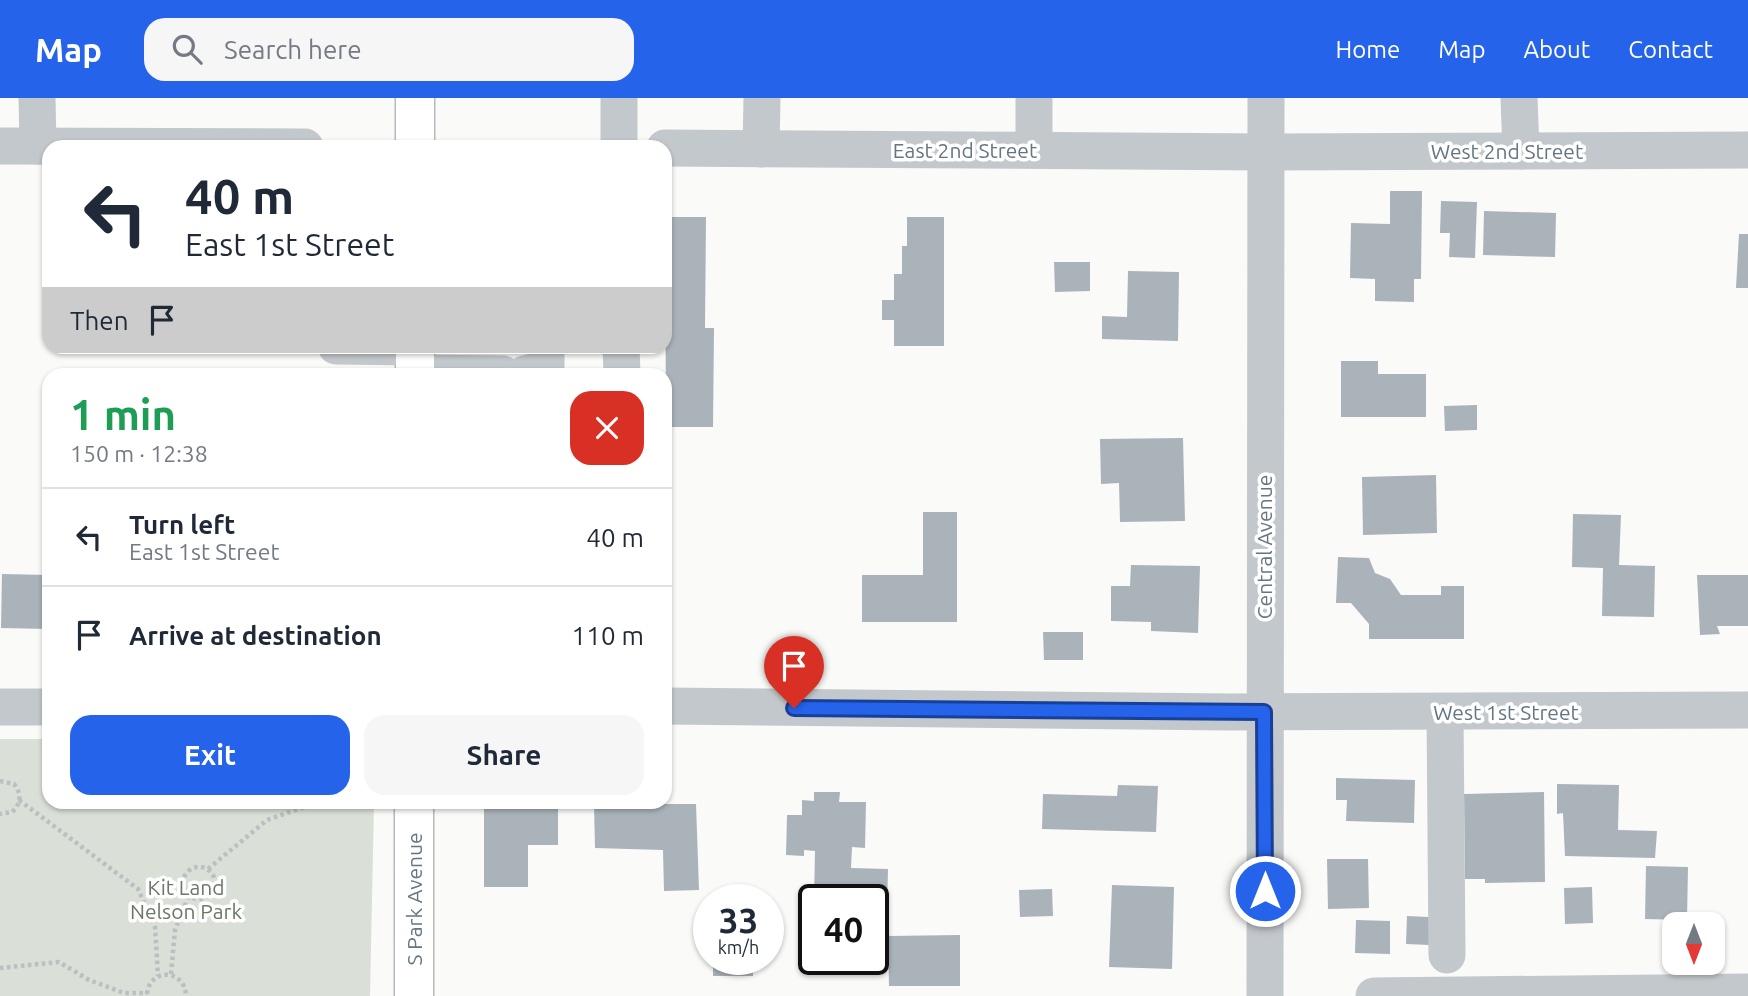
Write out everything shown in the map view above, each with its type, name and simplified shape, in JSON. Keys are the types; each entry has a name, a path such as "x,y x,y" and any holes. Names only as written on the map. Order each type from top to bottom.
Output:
{"main road":[{"path":"415,98 415,140"},
{"name":"S Park Avenue","path":"414,809 414,996"}],"street":[{"path":"37,98 38,146"},
{"path":"619,98 619,140"},
{"path":"761,98 761,149"},
{"path":"1034,98 1034,150"},
{"name":"Central Avenue","path":"1265,996 1266,98"},
{"path":"1519,98 1521,151"},
{"path":"0,146 42,146"},
{"name":"East 2nd Street","path":"672,148 1266,152"},
{"name":"West 2nd Street","path":"1266,152 1748,150"},
{"path":"381,354 465,368"},
{"name":"West 1st Street","path":"672,706 1264,712 1748,710"},
{"path":"0,707 42,707"},
{"path":"1445,712 1447,955"},
{"path":"1374,996 1748,992"}],"path":[{"path":"0,781 14,784 19,793 19,800 12,812 0,814"},
{"path":"19,800 138,889 155,928 158,976"},
{"path":"208,869 267,820 301,809"},
{"path":"194,867 208,869 215,879 214,890 201,899 189,895 183,883 186,873 194,867"},
{"path":"171,974 175,930 189,895"},
{"path":"0,968 59,962 89,980 124,993 147,995 148,985 158,976 171,974 182,981 186,996"}],"green space":[{"name":"Kit Land Nelson Park","path":"0,739 42,739 42,809 374,809 370,996 0,996"}],"building":[{"path":"1390,191 1422,191 1421,279 1414,279 1414,302 1375,301 1375,279 1350,278 1351,223 1390,224"},
{"path":"1441,201 1477,202 1475,258 1449,257 1450,233 1440,233"},
{"path":"1484,211 1556,213 1555,257 1483,255"},
{"path":"672,217 706,217 705,328 714,328 713,427 672,427 672,368 666,368 666,354 672,354"},
{"path":"907,217 944,217 944,346 894,346 894,320 882,320 882,300 894,300 894,274 902,274 902,246 907,246"},
{"path":"1739,234 1748,234 1748,288 1736,288"},
{"path":"1054,262 1090,262 1090,291 1055,292"},
{"path":"1128,271 1179,272 1178,341 1102,339 1102,316 1127,317"},
{"path":"1341,361 1378,361 1378,374 1426,374 1426,417 1341,417"},
{"path":"1477,405 1477,430 1445,431 1444,406"},
{"path":"1183,438 1185,521 1120,522 1119,483 1101,484 1100,439"},
{"path":"1436,475 1437,533 1363,535 1362,477"},
{"path":"923,512 957,512 957,622 862,622 862,575 923,575"},
{"path":"1573,514 1621,515 1619,565 1655,566 1654,617 1602,616 1603,568 1572,567"},
{"path":"1338,557 1369,558 1375,573 1390,579 1401,595 1441,595 1441,586 1464,586 1464,639 1369,639 1369,624 1351,603 1336,603"},
{"path":"1131,565 1200,566 1198,633 1151,631 1151,622 1111,621 1111,586 1130,586"},
{"path":"2,574 42,575 42,629 1,628"},
{"path":"1697,575 1748,575 1748,626 1717,626 1720,634 1700,635"},
{"path":"1043,632 1083,632 1083,660 1044,660"},
{"path":"1336,778 1415,780 1414,823 1346,821 1347,800 1336,800"},
{"path":"1557,784 1619,785 1618,830 1657,831 1655,858 1565,856 1563,813 1557,814"},
{"path":"1118,785 1158,786 1156,832 1042,829 1043,794 1117,796"},
{"path":"814,792 840,792 839,802 866,802 865,848 852,847 851,868 888,869 888,884 814,884 815,851 804,850 804,856 786,855 787,815 802,815 802,800 814,801"},
{"path":"1544,792 1545,882 1485,883 1485,879 1465,879 1464,794"},
{"path":"672,804 696,804 699,884 693,884 693,890 664,891 663,850 595,848 594,809 672,809"},
{"path":"484,809 558,809 558,845 528,845 528,887 484,887"},
{"path":"1327,859 1368,859 1369,908 1328,909"},
{"path":"1646,866 1688,867 1687,912 1662,912 1662,919 1645,919"},
{"path":"1112,885 1174,887 1172,969 1109,967"},
{"path":"1592,887 1593,923 1565,924 1564,888"},
{"path":"1052,889 1053,916 1020,917 1019,890"},
{"path":"1407,916 1429,917 1429,945 1406,944"},
{"path":"1356,920 1390,921 1390,954 1355,953"},
{"path":"960,935 960,986 889,986 889,936"},
{"path":"713,975 753,975 753,976"}],"route":[{"path":"794,708 1264,712 1265,891"}]}
